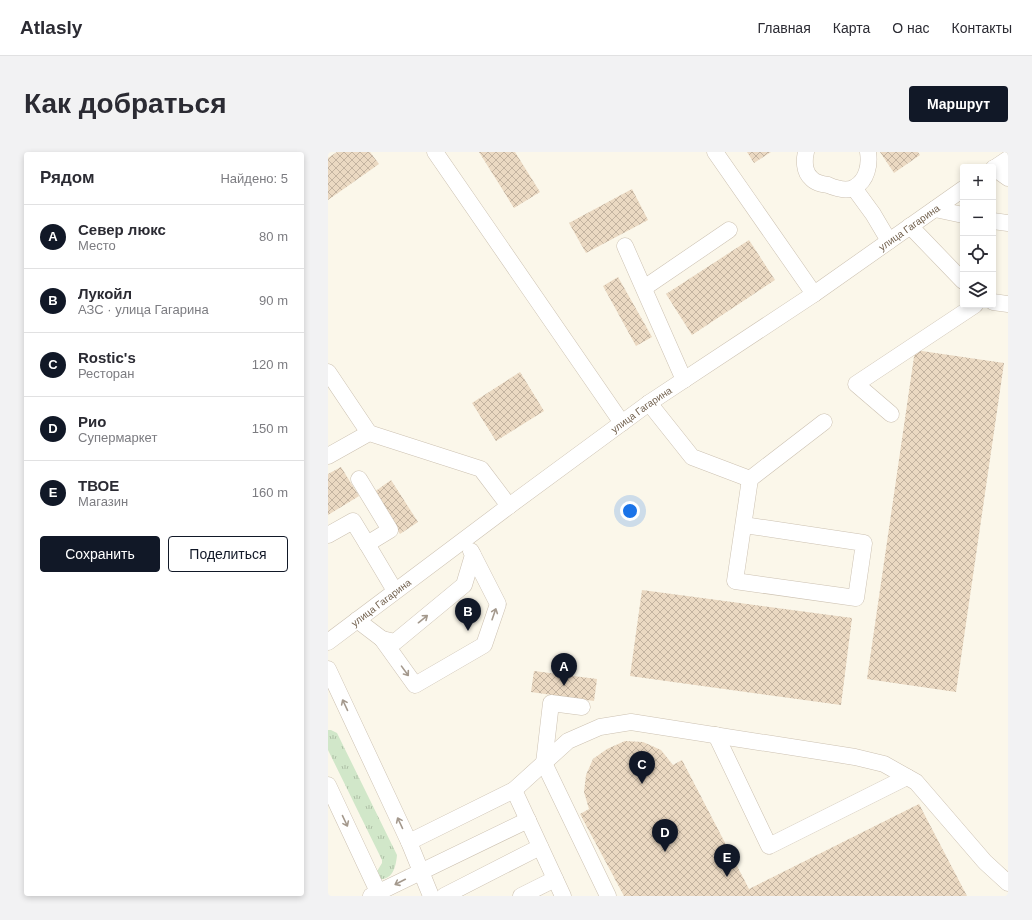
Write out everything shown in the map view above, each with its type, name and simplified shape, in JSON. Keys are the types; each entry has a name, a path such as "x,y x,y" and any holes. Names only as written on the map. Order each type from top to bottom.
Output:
{"street":[{"path":"435,152 622,423"},
{"path":"715,152 814,294"},
{"path":"806,152 806,168 810,177 815,182 839,189 854,188 862,181 867,171 869,160 868,152"},
{"path":"998,162 1008,178"},
{"path":"854,188 873,214 889,241"},
{"name":"улица Гагарина","path":"328,642 649,403 814,294 960,191"},
{"path":"935,209 960,214"},
{"path":"996,221 1008,223"},
{"path":"910,226 960,279"},
{"path":"644,288 729,230"},
{"path":"625,246 684,380"},
{"path":"996,302 1008,304"},
{"path":"891,414 856,384 970,308"},
{"path":"328,372 369,433 481,469 509,506"},
{"path":"649,403 692,457 750,479"},
{"path":"744,525 864,543 856,598 735,581 750,479 824,422"},
{"path":"328,456 369,433"},
{"path":"359,479 390,530 367,544"},
{"path":"328,535 353,520 395,591"},
{"path":"357,620 382,640 415,685 484,645 498,604 464,540"},
{"path":"382,640 394,642 464,585 473,555"},
{"path":"328,669 409,842 431,896"},
{"path":"582,707 551,703 544,763 608,896"},
{"path":"409,842 514,790 568,740 600,726 631,722 855,757 884,764 916,782 985,862 1008,883"},
{"path":"716,735 769,846 907,777"},
{"path":"328,785 376,895 421,871 528,820"},
{"path":"514,790 563,896"},
{"path":"444,896 540,848"},
{"path":"521,896 555,879"}],"green space":[{"path":"328,730 337,733 397,855 395,868 387,878 378,879 376,873 382,863 382,860 328,750"}],"building":[{"path":"337,152 370,152 379,164 328,200 328,158"},
{"path":"479,152 515,152 540,192 514,208"},
{"path":"747,152 771,152 754,163"},
{"path":"880,152 918,152 920,155 894,173"},
{"path":"632,189 648,220 586,253 569,223"},
{"path":"749,240 775,280 692,335 666,294"},
{"path":"618,277 652,337 636,346 603,286"},
{"path":"915,350 1004,363 956,692 867,679"},
{"path":"520,372 544,411 496,441 472,403"},
{"path":"341,467 359,496 328,515 328,474"},
{"path":"391,480 418,522 400,534 373,493"},
{"path":"642,590 852,618 841,705 630,676"},
{"path":"534,671 597,679 594,701 531,692"},
{"path":"625,741 643,742 661,750 673,765 682,760 749,889 919,804 967,896 624,896 580,814 589,809 584,792 586,775 593,759 607,749"}],"place":[{"name":"Лукойл","path":"468,631"},
{"name":"Север люкс","path":"564,686"},
{"name":"Rostic's","path":"642,784"},
{"name":"Рио","path":"665,852"},
{"name":"ТВОЕ","path":"727,877"}]}
